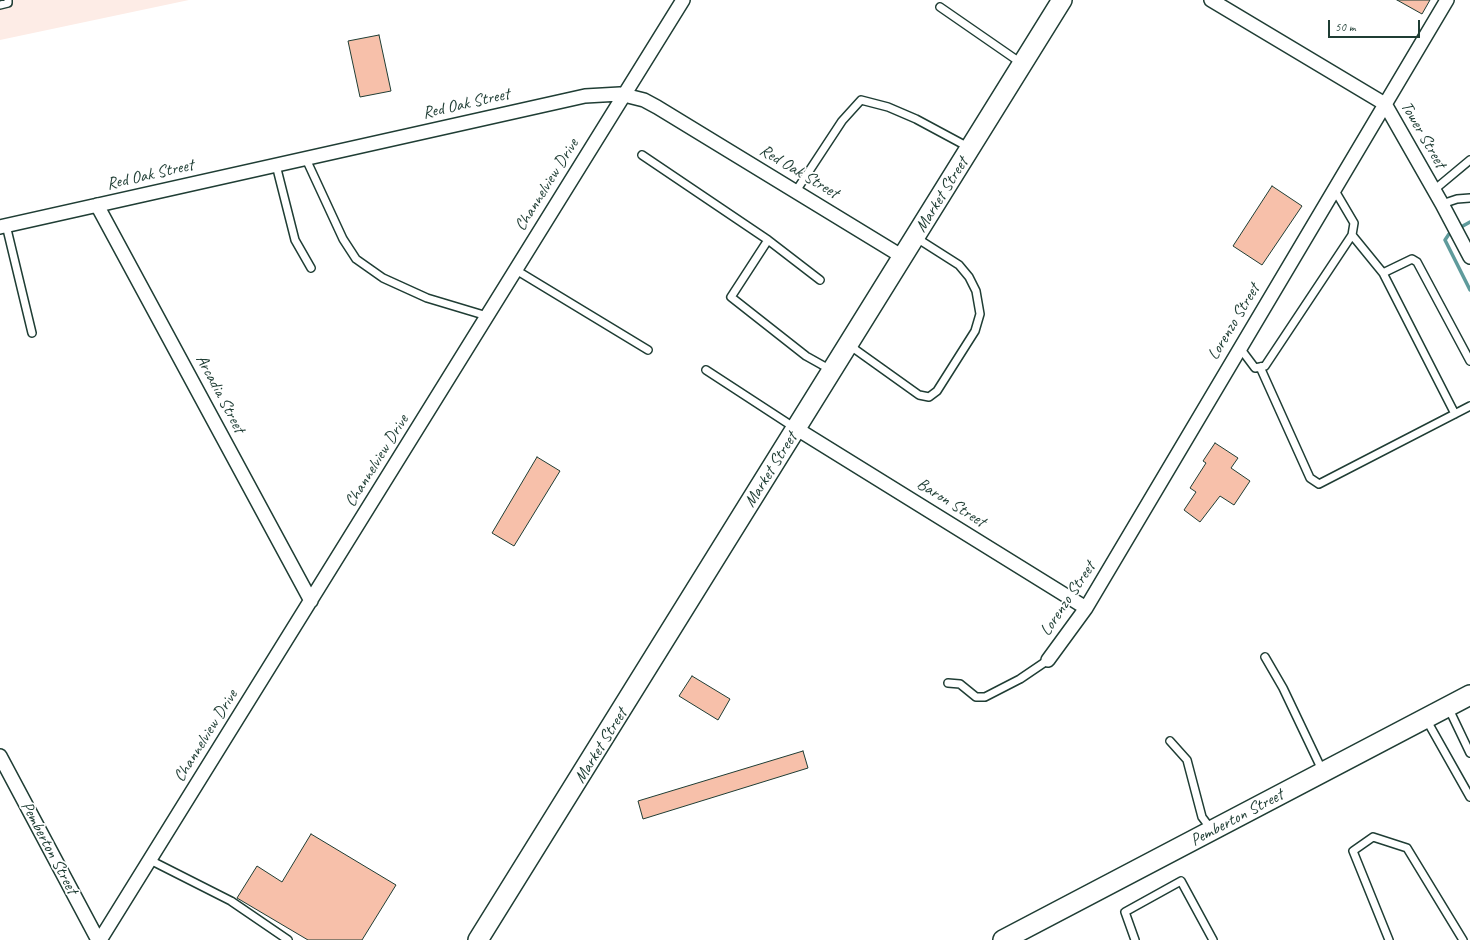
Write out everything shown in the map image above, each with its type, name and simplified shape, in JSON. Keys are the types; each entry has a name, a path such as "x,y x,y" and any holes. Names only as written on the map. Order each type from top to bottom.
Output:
{"street":[{"name":"Channelview Drive","path":"99,940 683,0"},
{"name":"Market Street","path":"478,940 797,429 1062,0"},
{"name":"Tower Street","path":"1212,0 1385,104 1442,204 1470,257"},
{"name":"Lorenzo Street","path":"1048,660 1086,608 1447,0"},
{"name":"Red Oak Street","path":"3,226 585,96 625,94 644,100 657,107 903,257"},
{"name":"Arcadia Street","path":"97,205 311,601"},
{"name":"Baron Street","path":"797,429 1086,608"},
{"name":"Pemberton Street","path":"1003,940 1470,695"},
{"name":"Pemberton Street","path":"0,756 99,940"}],"lane":[{"path":"0,5 8,3 8,0"},
{"path":"940,7 1023,64"},
{"path":"796,191 842,121 861,100 888,107 916,119 970,148"},
{"path":"642,155 768,240 820,280"},
{"path":"306,159 344,239 356,259 383,278 426,298 487,316"},
{"path":"1434,190 1470,160"},
{"path":"276,165 296,240 311,268"},
{"path":"1240,348 1256,368 1265,366 1352,235 1354,223 1334,190"},
{"path":"1442,204 1457,199 1470,198"},
{"path":"3,226 32,333"},
{"path":"1352,235 1383,273 1455,414"},
{"path":"849,345 919,395 929,397 937,391 975,331 980,314 976,291 969,277 958,265 915,237"},
{"path":"768,240 731,297 806,356 833,371"},
{"path":"1383,273 1412,259 1417,262 1470,362"},
{"path":"516,270 648,350"},
{"path":"1260,367 1310,478 1319,484 1470,406"},
{"path":"706,370 797,429"},
{"path":"1265,657 1283,688 1323,772"},
{"path":"948,683 960,684 976,697 985,697 1020,679 1048,660"},
{"path":"1448,707 1470,753"},
{"path":"1426,719 1470,797"},
{"path":"1170,741 1187,760 1202,818 1213,830"},
{"path":"1389,940 1353,851 1373,837 1407,848 1463,940"},
{"path":"150,860 231,901 288,940"},
{"path":"1135,940 1125,912 1181,881 1213,940"}],"shaded area":[{"path":"0,0 189,0 0,40"}],"building":[{"path":"1397,0 1430,0 1422,14"},
{"path":"379,35 391,91 360,97 348,41"},
{"path":"1272,186 1302,206 1262,265 1233,246"},
{"path":"1215,443 1238,458 1231,468 1250,481 1234,505 1220,496 1200,522 1184,510 1196,492 1190,488 1206,463 1203,461"},
{"path":"537,457 560,471 514,546 492,533"},
{"path":"692,676 730,699 718,720 679,696"},
{"path":"803,751 808,768 643,819 638,801"},
{"path":"311,834 396,885 362,940 308,940 237,898 257,866 282,882"}],"waterway":[{"path":"1461,227 1470,222"},
{"path":"1449,234 1445,240 1470,290"}]}
